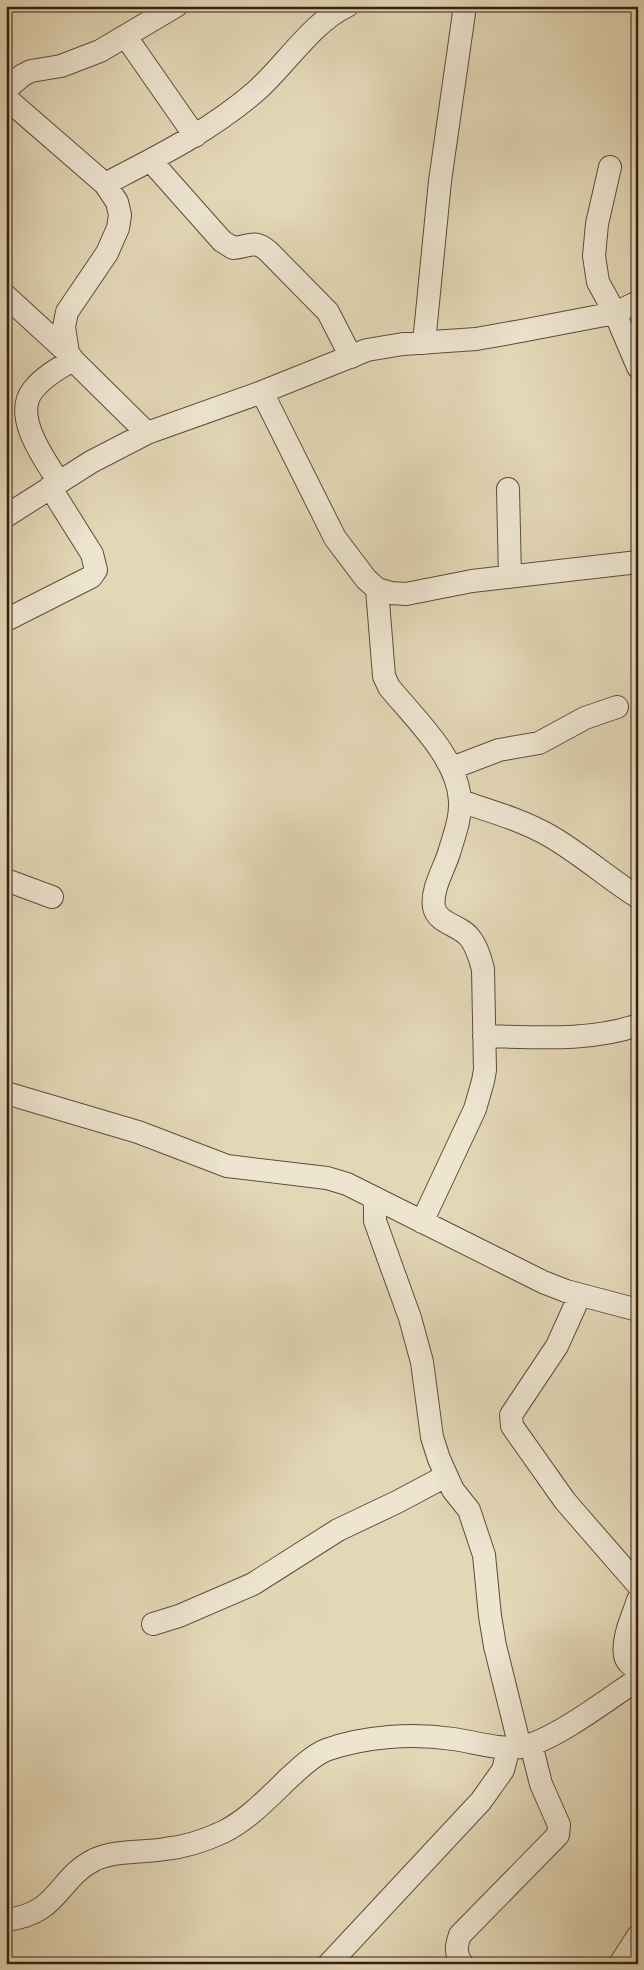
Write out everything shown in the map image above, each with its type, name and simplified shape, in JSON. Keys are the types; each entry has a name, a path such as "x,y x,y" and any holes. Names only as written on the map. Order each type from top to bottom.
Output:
{"street":[{"path":"6,89 31,71 61,66 100,51 176,6"},
{"path":"105,184 178,147 236,107 256,92 324,20 347,6"},
{"path":"424,343 440,181 465,6"},
{"path":"126,37 195,136"},
{"path":"6,98 105,184 117,202 120,215 118,228 106,254 68,312 64,327 70,356"},
{"path":"151,161 222,241 233,248 260,244 268,251 328,312 351,357"},
{"path":"610,167 597,224 594,256 598,282 615,313 638,368"},
{"path":"6,296 70,356 147,433"},
{"path":"6,516 90,462 147,433 262,392 351,357 382,347 476,339 615,313 638,302"},
{"path":"6,620 92,577 96,570 92,554 54,485 31,434 26,417 29,396 32,390 70,356"},
{"path":"262,392 335,538 366,579 377,589 391,593 406,594 472,581 638,562"},
{"path":"508,489 510,577"},
{"path":"377,589 384,676 389,687 440,749 452,768 460,801 459,818 433,905 436,914 444,921 462,929 470,938 479,953 483,969 484,1075 475,1109 422,1222"},
{"path":"452,768 498,750 540,742 585,718 617,707"},
{"path":"460,801 547,834 638,897"},
{"path":"6,880 52,897"},
{"path":"484,1036 567,1036 623,1030 638,1026"},
{"path":"6,1093 138,1132 227,1166 327,1178 347,1184 543,1282 580,1295 638,1310"},
{"path":"375,1198 375,1221 410,1318 422,1362 432,1437 453,1490 469,1510 484,1555 495,1646 520,1746 541,1784 559,1825 558,1835 460,1935 456,1944 456,1954 462,1964"},
{"path":"580,1295 557,1346 510,1415 510,1420 529,1452 565,1501 638,1585"},
{"path":"153,1624 179,1616 253,1584 338,1530 446,1476"},
{"path":"638,1600 625,1644 625,1655 628,1662 638,1670"},
{"path":"6,1920 21,1918 36,1912 51,1901 80,1869 94,1860 109,1855 166,1849 224,1832 253,1810 306,1762 324,1751 344,1744 405,1737 453,1739 520,1746 561,1729 638,1679"},
{"path":"329,1964 481,1801 520,1746"},
{"path":"620,1964 638,1936"}]}
